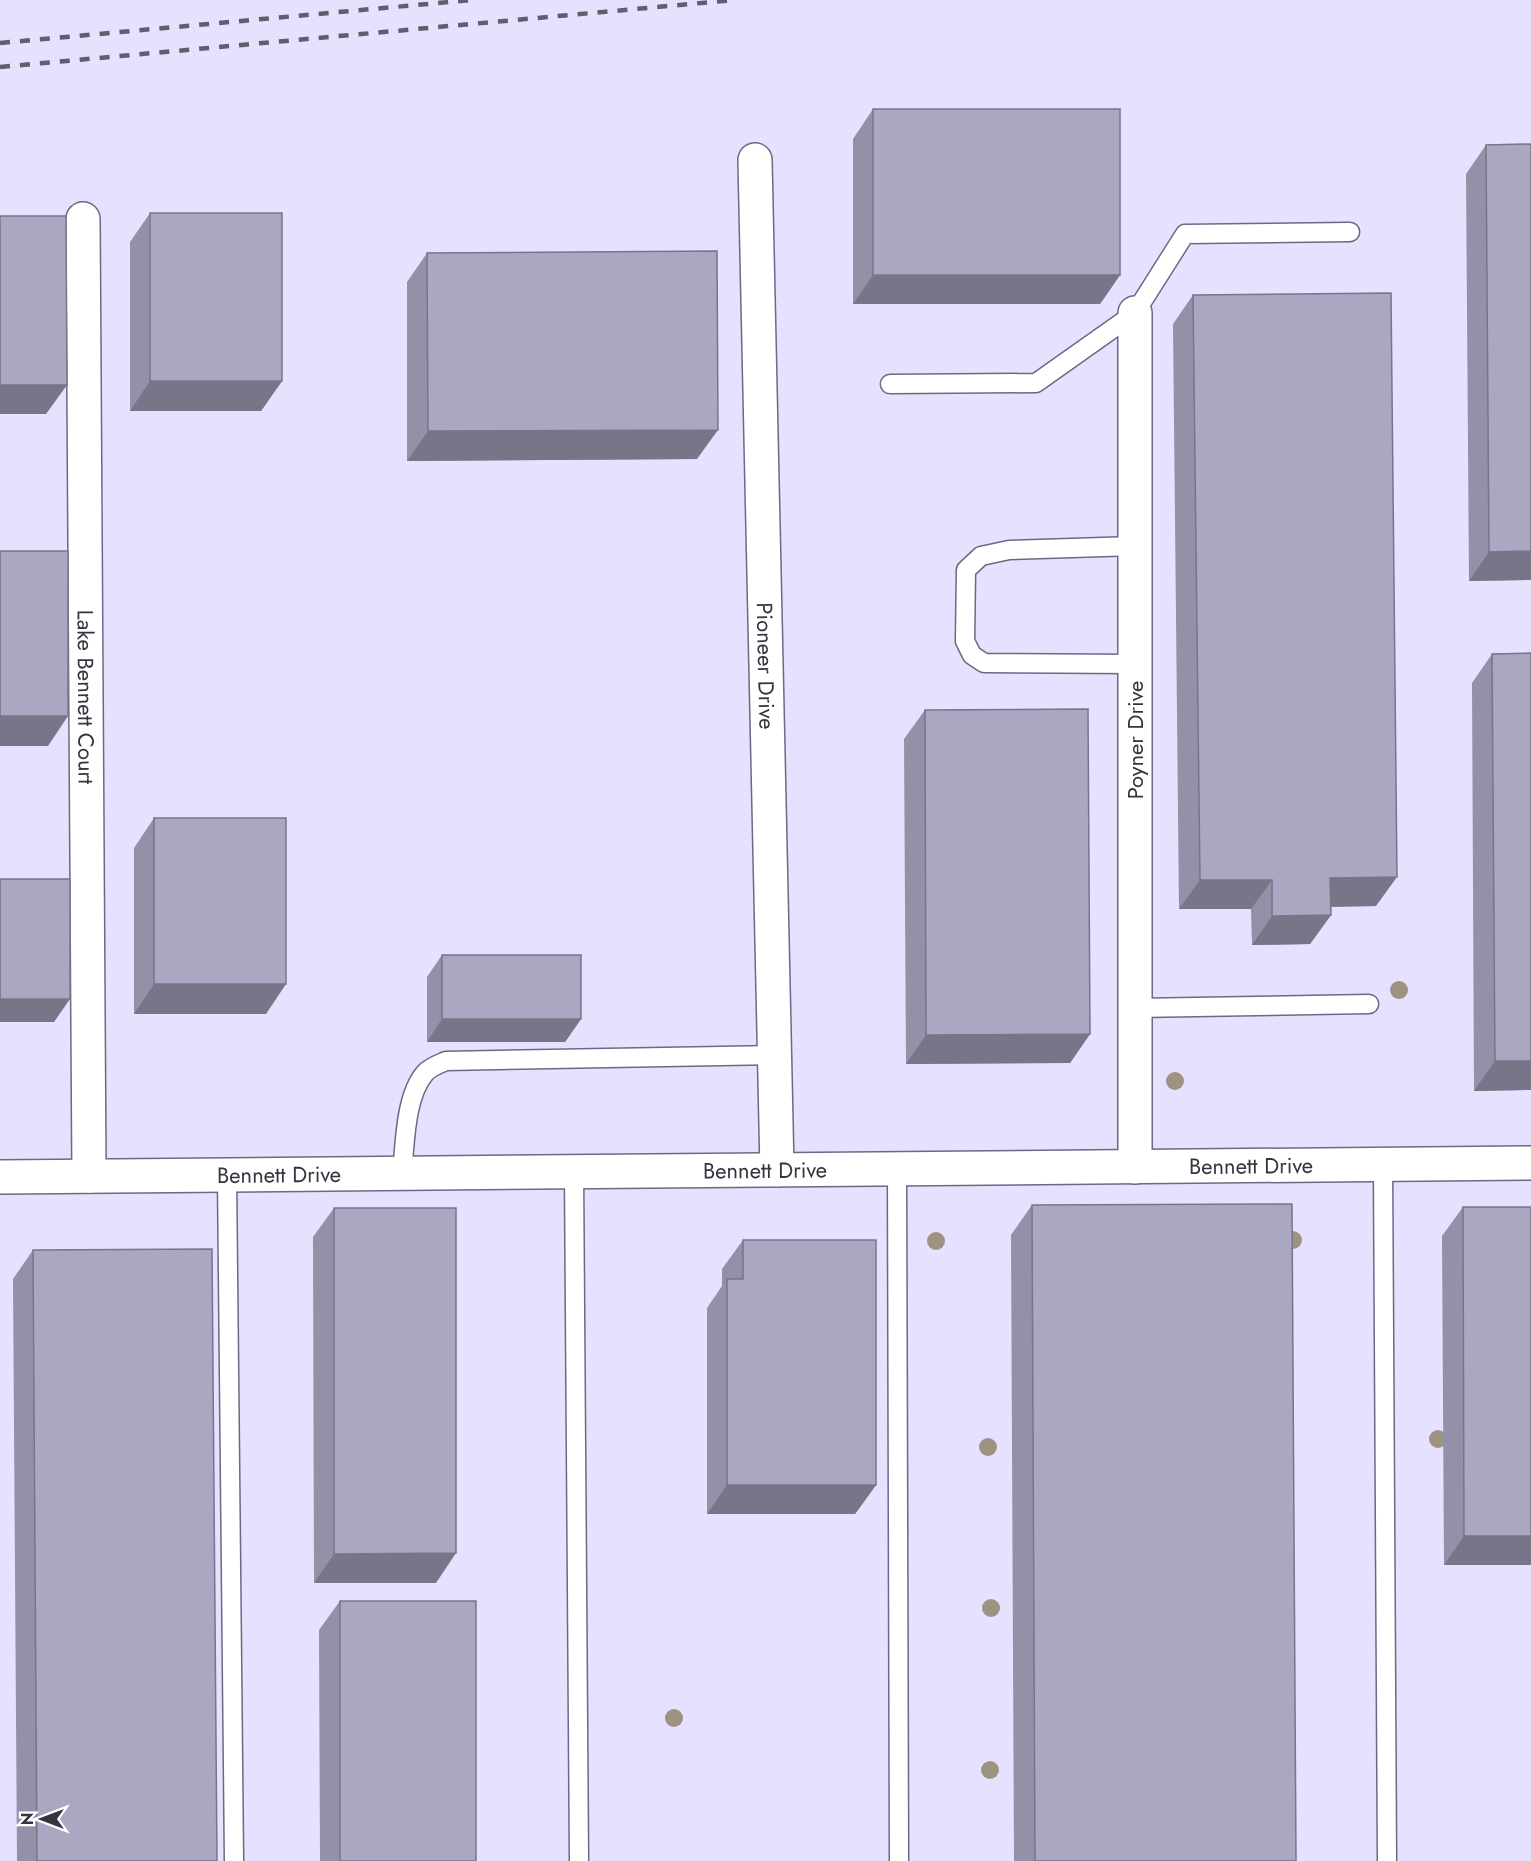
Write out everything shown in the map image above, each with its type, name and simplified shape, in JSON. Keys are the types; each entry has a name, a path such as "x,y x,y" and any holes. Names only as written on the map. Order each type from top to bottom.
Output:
{"street":[{"name":"Pioneer Drive","path":"755,160 777,1170"},
{"name":"Lake Bennett Court","path":"83,219 89,1176"},
{"name":"Poyner Drive","path":"1135,313 1135,1167"},
{"name":"Bennett Drive","path":"0,1177 1531,1163"}],"lane":[{"path":"890,384 1036,382 1135,313 1185,234 1350,232"},
{"path":"1135,546 1009,549 981,556 966,570 965,641 972,655 984,663 1135,664"},
{"path":"1135,1008 1369,1004"},
{"path":"402,1174 407,1123 417,1086 427,1071 446,1061 774,1055"},
{"path":"1383,1164 1387,1861"},
{"path":"897,1169 899,1861"},
{"path":"574,1172 579,1861"},
{"path":"227,1175 234,1861"}],"building":[{"path":"873,109 1120,109 1120,275 873,275"},
{"path":"1531,144 1531,551 1489,552 1486,145"},
{"path":"150,213 282,213 282,381 150,381"},
{"path":"0,216 66,216 67,385 0,385"},
{"path":"717,251 718,430 428,431 427,253"},
{"path":"1391,293 1397,877 1330,878 1331,915 1272,916 1272,880 1200,880 1193,295"},
{"path":"0,551 68,551 68,716 0,716"},
{"path":"1531,653 1531,1061 1495,1061 1492,654"},
{"path":"1088,709 1090,1034 926,1035 925,710"},
{"path":"154,818 286,818 286,984 154,984"},
{"path":"0,879 70,879 70,999 0,999"},
{"path":"442,955 581,955 581,1019 442,1019"},
{"path":"1292,1204 1296,1861 1035,1861 1032,1205"},
{"path":"1463,1207 1531,1207 1531,1536 1464,1536"},
{"path":"334,1208 456,1208 456,1553 334,1554"},
{"path":"743,1240 876,1240 876,1485 727,1485 727,1279 743,1279"},
{"path":"212,1249 217,1861 37,1861 33,1250"},
{"path":"340,1601 476,1601 476,1861 340,1861"}],"railway":[{"path":"0,43 471,0"},
{"path":"0,67 734,0"}]}
